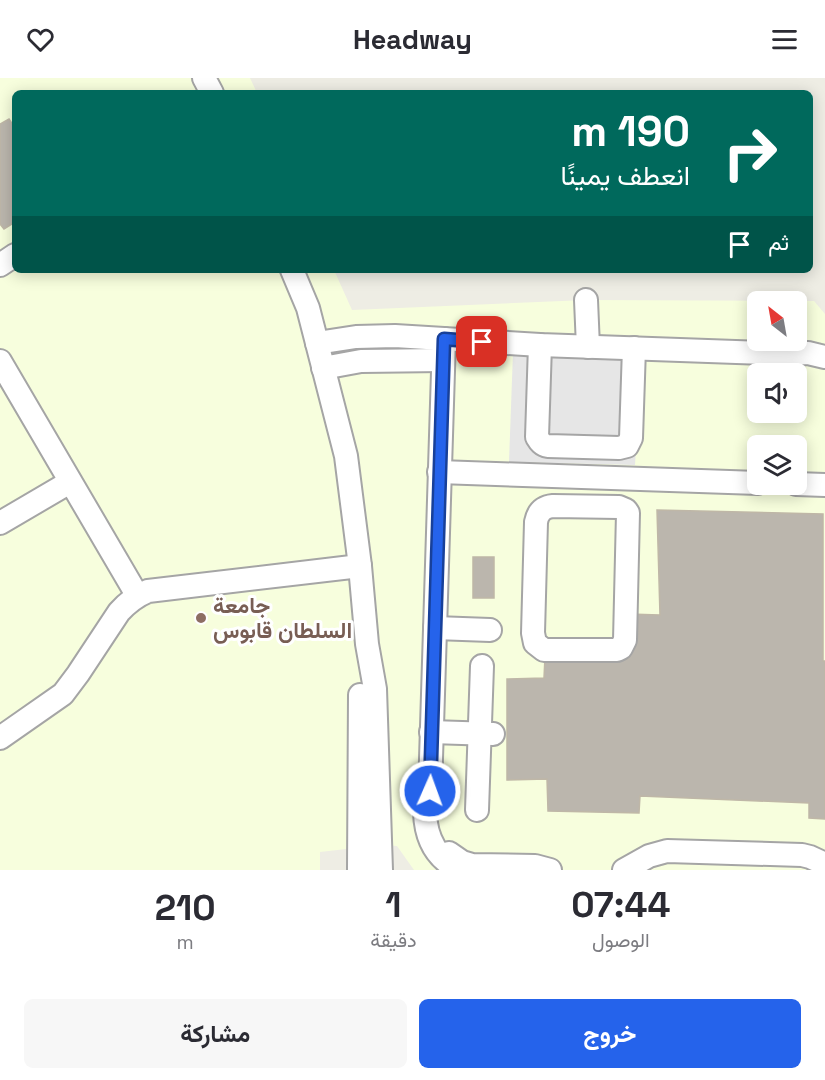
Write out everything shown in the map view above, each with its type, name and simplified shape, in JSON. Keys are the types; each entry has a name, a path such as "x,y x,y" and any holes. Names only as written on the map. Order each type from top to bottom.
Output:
{"street":[{"path":"293,273 308,308 346,456 367,644 360,691 366,854 381,870"},
{"path":"586,300 588,346"},
{"path":"317,343 395,336 443,350"},
{"path":"395,336 400,348 396,360"},
{"path":"365,337 368,361"},
{"path":"323,368 368,361 396,360 443,350 540,345 807,353 825,357"},
{"path":"540,345 537,437 543,445 548,446 619,448 627,446 631,438 634,348"},
{"path":"443,350 430,791 434,801 436,832 440,842 462,862 472,865 535,866 550,870"},
{"path":"0,361 136,595"},
{"path":"439,472 747,483"},
{"path":"0,523 70,482"},
{"path":"807,484 825,485"},
{"path":"547,507 619,507 628,513 625,640 621,648 612,651 544,650 535,643 533,633 536,522 537,515 547,507"},
{"path":"0,738 63,694 119,612 136,595 148,591 360,566"},
{"path":"435,628 490,630"},
{"path":"477,810 487,734 482,666"},
{"path":"431,732 487,734"},
{"path":"430,791 425,806 428,835 432,846 448,864 460,870"},
{"path":"624,870 649,856 667,852 802,855 825,864"}],"shaded area":[{"path":"0,78 250,78 256,90 12,90 12,273 335,273 352,310 586,300 747,301 747,351 807,351 807,301 814,301 825,314 825,870 414,870 397,846 381,845 320,852 320,870 0,870"},
{"path":"513,352 641,356 635,465 509,462"}],"building":[{"path":"9,119 12,124 12,224 4,229 0,224 0,124"},
{"path":"657,510 823,514 825,819 809,818 809,803 640,796 639,813 548,811 547,779 507,780 507,679 544,678 545,657 627,659 629,614 660,615"},
{"path":"473,557 494,557 494,598 473,598"}],"place":[{"name":"جامعة السلطان قابوس","path":"201,618"}],"route":[{"path":"430,791 444,339 482,342"}]}
